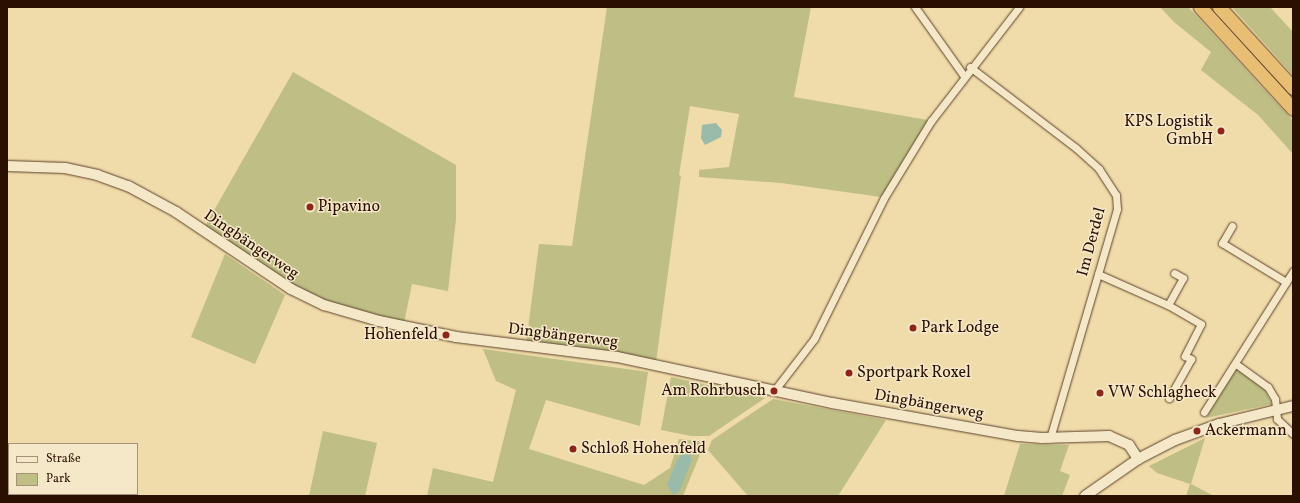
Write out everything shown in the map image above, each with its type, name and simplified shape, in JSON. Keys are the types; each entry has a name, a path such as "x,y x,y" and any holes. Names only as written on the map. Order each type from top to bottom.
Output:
{"highway":[{"path":"1200,7 1293,109"},
{"path":"1219,7 1293,88"}],"main road":[{"name":"Dingbängerweg","path":"7,166 65,168 97,175 128,186 163,204 290,289 319,303 353,314 456,337 617,357 774,391 1018,436 1050,438 1109,436 1129,445 1138,459"},
{"path":"1085,496 1138,459 1197,431 1293,406"}],"street":[{"path":"915,7 964,76"},
{"path":"774,391 814,339 884,198 931,121 970,67 1019,7"},
{"name":"Im Derdel","path":"970,67 1076,148 1099,169 1116,196 1117,209 1050,438"},
{"path":"1232,226 1222,243 1286,282"},
{"path":"1204,412 1236,364 1293,271"},
{"path":"1168,305 1183,278 1174,273"},
{"path":"1098,274 1168,305 1202,324 1185,356 1191,359 1169,398"},
{"path":"1236,364 1268,387 1278,419 1293,434"}],"green space":[{"path":"607,7 811,7 794,97 928,120 881,197 781,183 699,177 699,170 729,167 739,114 690,106 679,175 681,176 656,362 526,344 539,244 572,246"},
{"path":"1160,7 1188,7 1293,121 1293,154 1258,115 1201,70 1211,52 1174,22"},
{"path":"1232,7 1270,7 1293,32 1293,75"},
{"path":"293,72 456,165 456,219 448,291 412,284 404,323 326,303 293,285 204,228"},
{"path":"225,254 285,295 255,364 191,337"},
{"path":"483,349 648,372 640,426 546,400 529,449 644,485 670,468 679,439 705,442 683,496 427,496 433,468 493,482 516,390 496,381"},
{"path":"1237,368 1264,388 1272,404 1206,418"},
{"path":"671,377 765,398 709,436 691,436 661,430"},
{"path":"773,399 886,420 838,496 748,496 708,450 712,440"},
{"path":"323,431 377,443 365,496 309,496"},
{"path":"1205,438 1191,484 1214,496 1186,496 1190,484 1157,473 1149,466"},
{"path":"1020,444 1069,445 1060,471 1070,475 1062,496 1004,496"}],"shaded area":[{"path":"716,123 722,130 721,137 705,145 701,138 702,125"},
{"path":"683,452 688,453 692,460 679,492 673,495 667,485 676,462"}],"place":[{"name":"KPS Logistik GmbH","path":"1221,131"},
{"name":"Pipavino","path":"310,207"},
{"name":"Park Lodge","path":"913,328"},
{"name":"Hohenfeld","path":"446,335"},
{"name":"Sportpark Roxel","path":"849,373"},
{"name":"Am Rohrbusch","path":"774,391"},
{"name":"VW Schlagheck","path":"1100,393"},
{"name":"Ackermann","path":"1197,431"},
{"name":"Schloß Hohenfeld","path":"573,449"}]}
